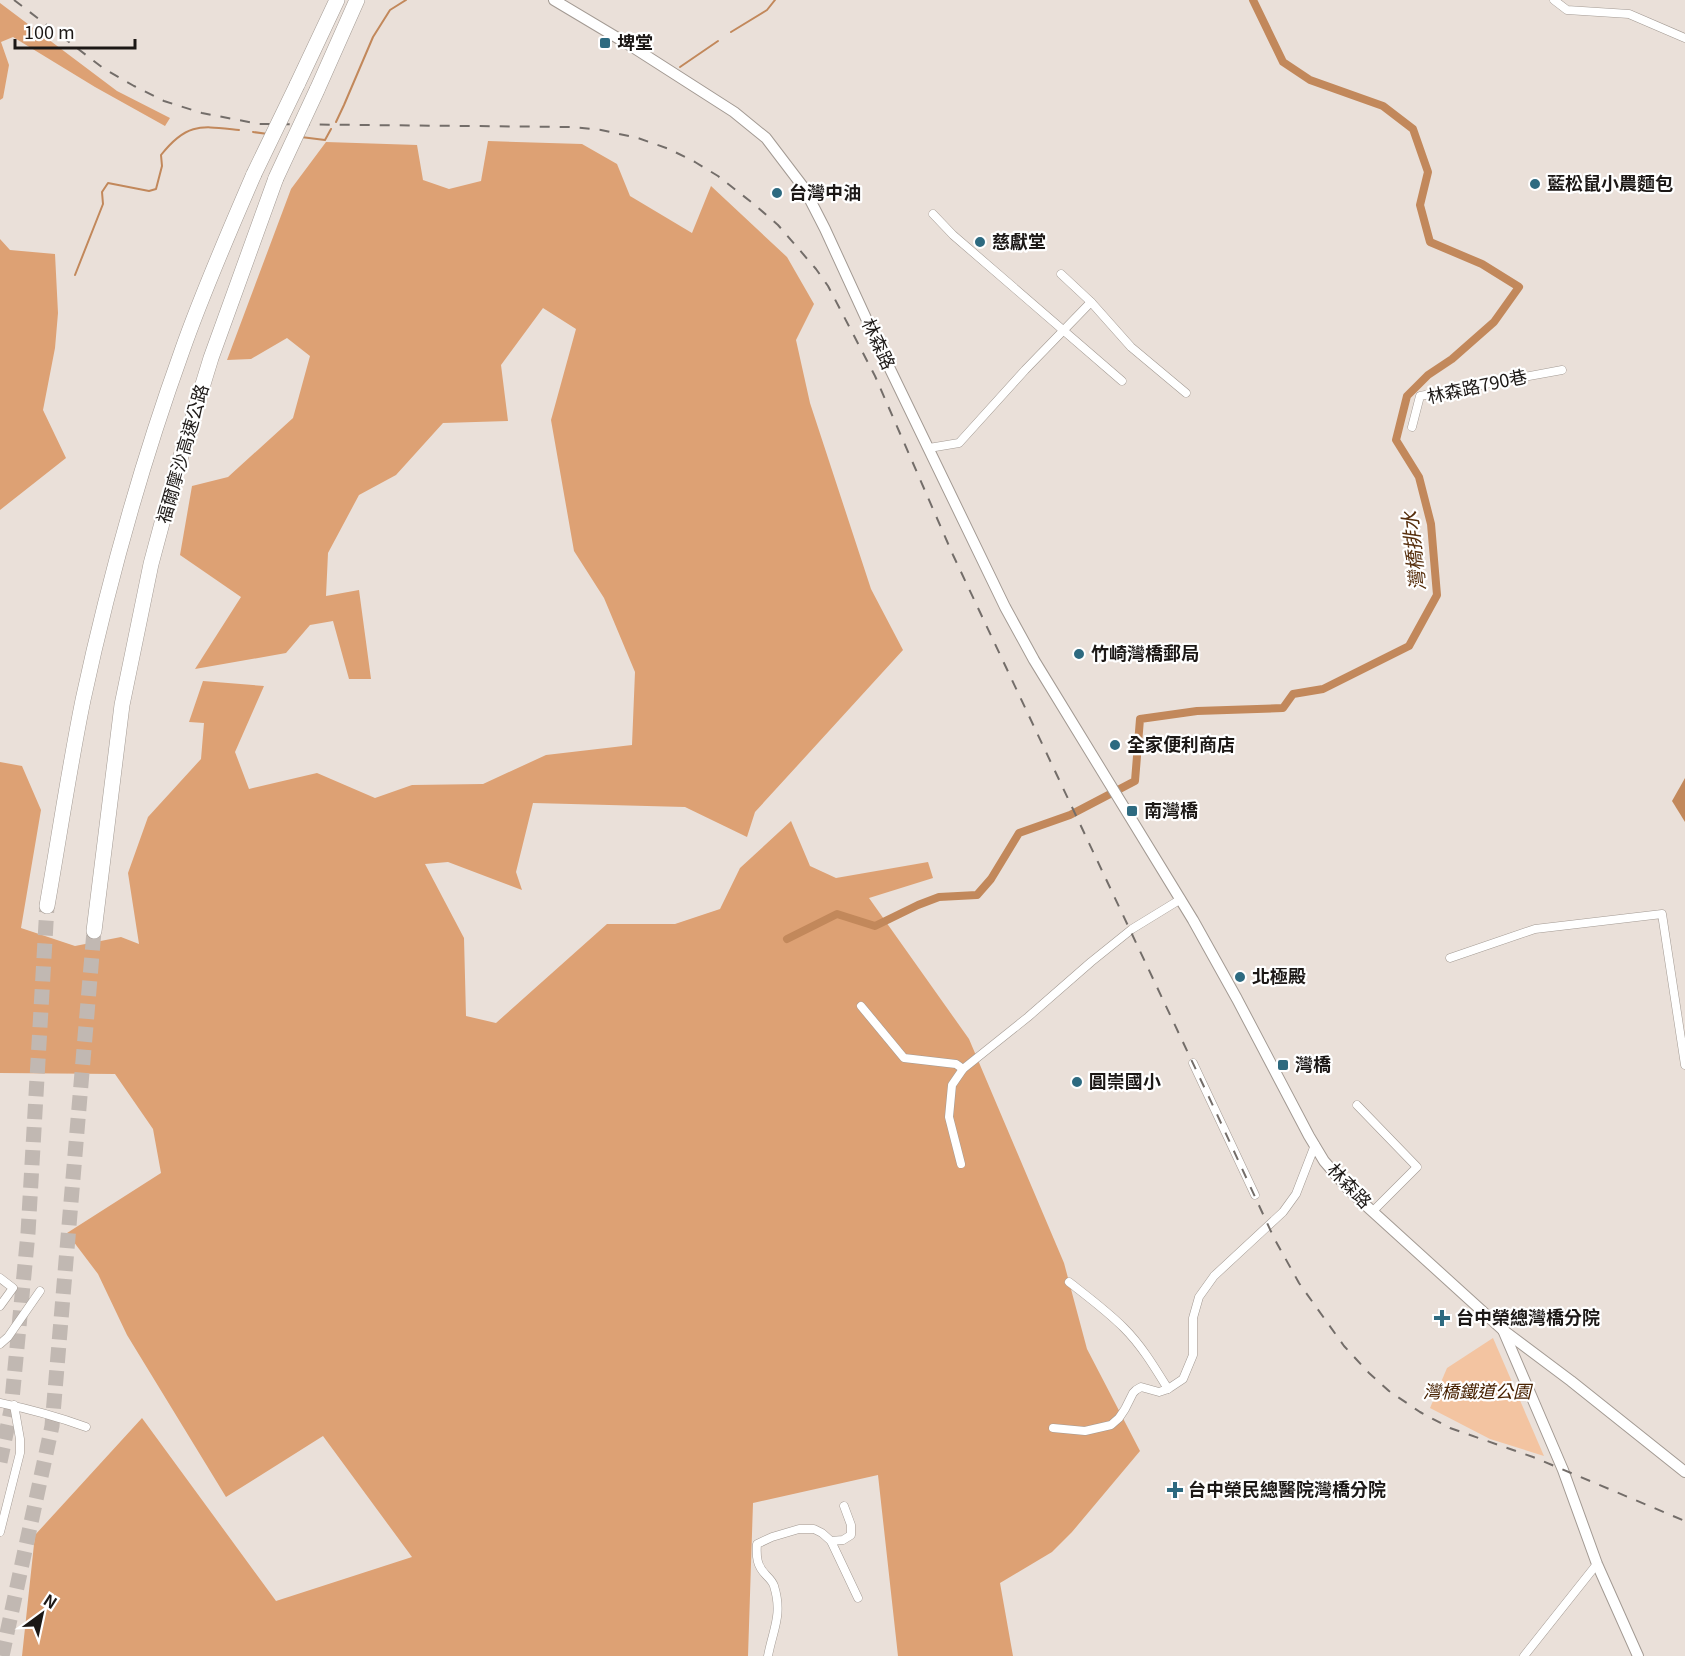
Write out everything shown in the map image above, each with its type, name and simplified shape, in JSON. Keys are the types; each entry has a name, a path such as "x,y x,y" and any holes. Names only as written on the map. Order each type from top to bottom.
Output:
{"highway":[{"name":"福爾摩沙高速公路","path":"47,906 84,700 142,473 182,351 213,268 254,174 337,0"},
{"name":"福爾摩沙高速公路","path":"94,932 122,705 152,564 173,482 211,358 276,178 357,0"}],"main road":[{"name":"林森路","path":"554,0 735,112 766,138 804,188 1005,607 1034,660 1181,900 1324,1161 1350,1191 1503,1330 1685,1472"},
{"path":"1503,1330 1563,1470 1597,1563 1638,1656"}],"street":[{"path":"1554,0 1568,10 1629,14 1685,38"},
{"path":"933,214 953,235 1122,381"},
{"path":"1061,274 1091,302 1131,347 1186,393"},
{"path":"929,448 959,443 1025,369 1091,302"},
{"name":"林森路790巷","path":"1412,427 1420,396 1562,370"},
{"path":"961,1164 949,1117 952,1085 963,1069 1132,929 1181,900"},
{"path":"1450,958 1535,929 1662,914 1685,1065"},
{"path":"861,1006 904,1058 956,1064 963,1069"},
{"path":"1193,1063 1255,1195"},
{"path":"1357,1105 1417,1167 1373,1211"},
{"path":"1053,1428 1085,1431 1110,1425 1119,1418 1136,1390 1141,1387 1159,1392 1183,1379 1193,1355 1193,1318 1199,1297 1214,1276 1283,1212 1296,1194 1315,1145"},
{"path":"0,1278 13,1288 0,1306"},
{"path":"1069,1282 1125,1329 1149,1358 1168,1389"},
{"path":"0,1344 8,1337 40,1291"},
{"path":"0,1403 14,1405 86,1427"},
{"path":"0,1532 20,1453 14,1405"},
{"path":"831,1541 843,1540 851,1535 851,1525 844,1506"},
{"path":"768,1656 777,1627 778,1614 774,1584 760,1569 756,1556 757,1544 799,1530 814,1529 831,1541 858,1598"},
{"path":"1524,1656 1597,1563"}],"green space":[{"name":"灣橋鐵道公園","path":"1493,1338 1544,1456 1490,1439 1430,1408 1447,1368"}],"shaded area":[{"path":"0,3 117,91 170,118 165,126 13,37 1,42 9,65 3,98 0,100"},
{"path":"488,141 582,144 617,164 630,196 692,233 711,186 787,257 814,304 796,340 810,403 871,589 903,650 755,812 747,837 685,807 533,803 516,872 522,890 448,862 425,864 464,938 466,1016 496,1023 607,924 675,924 720,909 740,868 791,821 810,866 836,878 928,862 933,878 869,898 969,1039 1064,1263 1087,1349 1140,1451 1072,1532 1052,1552 1000,1583 1013,1656 898,1656 878,1475 753,1503 748,1656 22,1656 35,1535 142,1418 276,1601 412,1557 323,1436 226,1497 127,1335 98,1274 67,1233 161,1173 153,1129 115,1074 0,1073 0,762 22,766 41,810 21,928 75,946 121,937 139,944 128,873 148,817 201,759 204,723 189,722 203,681 264,686 235,752 249,789 317,773 375,798 412,785 483,784 546,755 632,745 635,672 604,598 574,551 551,420 576,329 543,308 501,365 508,421 443,423 396,475 359,495 328,553 326,596 359,590 371,679 349,679 333,621 310,625 286,653 195,669 241,597 180,555 192,486 228,477 293,418 310,356 287,338 251,359 227,360 291,189 326,142 417,145 423,180 449,189 481,181"},
{"path":"0,239 10,250 55,254 58,313 55,348 43,410 66,458 0,510"},
{"path":"1685,778 1685,822 1672,801"}],"waterway":[{"path":"336,122 373,37 390,10 406,0"},
{"path":"731,32 767,10 775,0"},
{"name":"灣橋排水","path":"787,939 837,914 875,926 939,897 977,895 991,879 1019,833 1070,815 1135,781 1140,719 1197,711 1283,708 1293,694 1323,689 1409,646 1437,595 1431,524 1419,477 1396,440 1407,396 1428,375 1452,359 1494,322 1519,287 1482,264 1430,242 1420,205 1428,172 1413,129 1383,106 1310,80 1283,62 1253,0"},
{"path":"680,67 718,41"},
{"path":"75,275 103,204 102,192 108,183 149,191 156,189 162,166 161,155 179,137 204,127 239,130"},
{"path":"301,137 325,140 331,129"},
{"path":"253,132 268,134"}],"tunnel":[{"path":"0,1462 11,1410 28,1233 47,906"},
{"path":"2,1656 52,1426 94,931"}],"railway":[{"path":"14,0 103,68 164,101 202,113 259,124 571,127 601,130 638,138 669,149 695,162 718,176 778,225 828,286 875,376 953,555 1274,1238 1299,1283 1344,1346 1369,1373 1389,1391 1420,1412 1450,1428 1533,1457 1685,1521"}],"place":[{"name":"埤堂","path":"605,43"},
{"name":"藍松鼠小農麵包","path":"1535,184"},
{"name":"台灣中油","path":"777,193"},
{"name":"慈獻堂","path":"980,242"},
{"name":"竹崎灣橋郵局","path":"1079,654"},
{"name":"全家便利商店","path":"1115,745"},
{"name":"南灣橋","path":"1132,811"},
{"name":"北極殿","path":"1240,977"},
{"name":"灣橋","path":"1283,1065"},
{"name":"圓崇國小","path":"1077,1082"},
{"name":"台中榮總灣橋分院","path":"1442,1318"},
{"name":"台中榮民總醫院灣橋分院","path":"1175,1490"}]}
